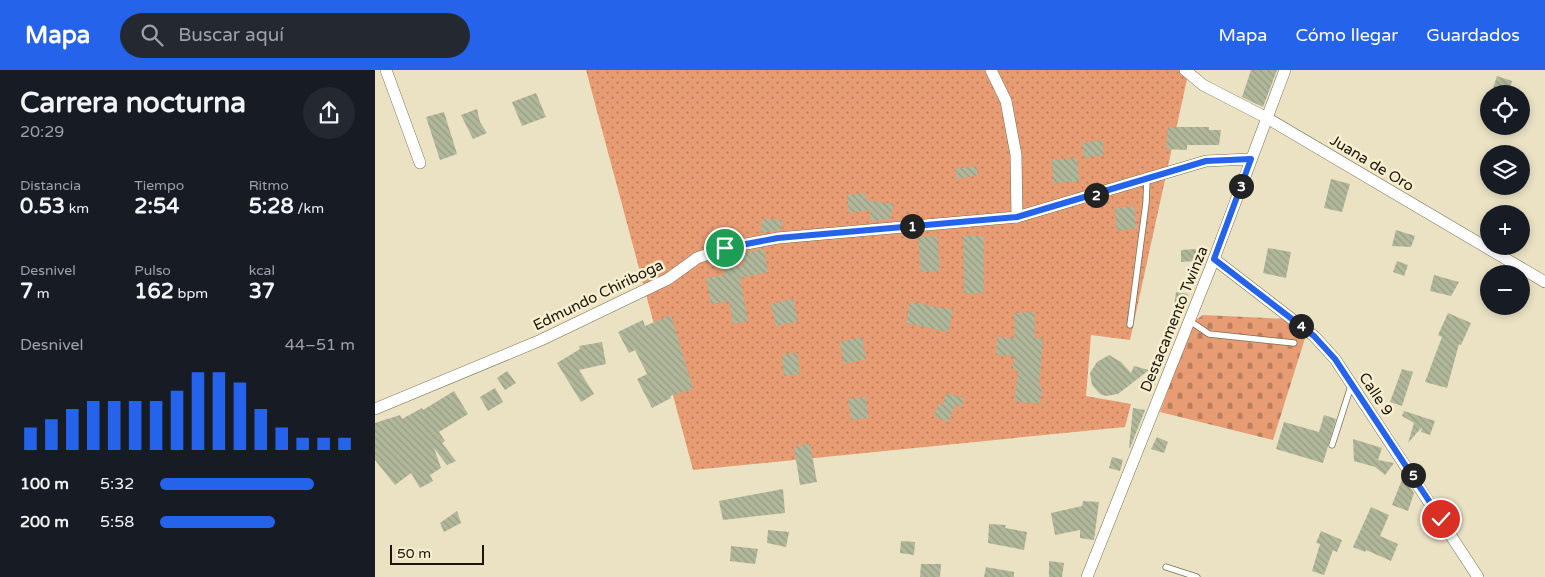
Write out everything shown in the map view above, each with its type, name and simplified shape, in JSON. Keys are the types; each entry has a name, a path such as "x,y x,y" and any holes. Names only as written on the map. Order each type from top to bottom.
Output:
{"street":[{"path":"386,70 420,163"},
{"path":"991,70 1006,101 1016,155 1017,217"},
{"name":"Juana de Oro","path":"1185,70 1203,84 1267,118 1545,282"},
{"name":"Destacamento Twinza","path":"1087,577 1190,321 1285,70"},
{"name":"Edmundo Chiriboga","path":"375,409 541,340 668,279 697,258 725,248 778,238 1017,217 1206,161 1251,159"},
{"name":"Calle 9","path":"1214,259 1314,336 1335,359 1478,577"}],"lane":[{"path":"1130,325 1146,203 1147,180"},
{"path":"1190,321 1209,334 1294,343"},
{"path":"1332,445 1351,386"},
{"path":"1166,567 1197,577"}],"green space":[{"path":"586,70 1189,70 1130,340 1091,335 1086,396 1131,404 1125,427 693,470"},
{"path":"1203,315 1287,319 1306,335 1273,440 1160,412 1193,322"}],"building":[{"path":"1251,70 1277,70 1263,107 1242,97"},
{"path":"1497,76 1512,81 1511,85 1494,85"},
{"path":"536,93 546,117 522,126 512,102"},
{"path":"477,109 480,122 487,133 473,139 461,115"},
{"path":"444,112 457,154 440,160 426,117"},
{"path":"1168,127 1209,127 1209,130 1221,130 1219,145 1187,145 1187,150 1166,149"},
{"path":"1102,140 1104,155 1084,158 1082,143"},
{"path":"1077,158 1079,181 1053,183 1052,160"},
{"path":"976,166 978,175 957,179 955,169"},
{"path":"1331,179 1350,184 1342,212 1324,208"},
{"path":"865,193 866,200 894,204 890,219 871,221 870,210 849,213 847,195"},
{"path":"1134,206 1137,228 1117,231 1115,208"},
{"path":"762,219 782,220 781,230 761,233"},
{"path":"1396,230 1415,236 1411,247 1392,246"},
{"path":"937,236 940,271 921,272 918,237"},
{"path":"963,236 984,236 984,293 964,293"},
{"path":"1268,248 1291,252 1286,278 1263,273"},
{"path":"764,249 768,272 740,278 748,321 733,324 729,301 711,304 706,278 725,275 724,269 744,265 741,254"},
{"path":"1196,249 1196,261 1181,262 1181,250"},
{"path":"1397,261 1408,265 1404,276 1393,272"},
{"path":"1434,275 1459,282 1451,296 1430,291"},
{"path":"1176,292 1188,294 1186,308 1174,306"},
{"path":"793,299 798,321 776,326 771,304"},
{"path":"910,302 953,310 948,332 906,323"},
{"path":"1034,312 1035,338 1043,338 1039,386 1042,386 1040,404 1015,401 1018,370 1013,369 1014,356 996,355 997,337 1015,338 1014,313"},
{"path":"1448,313 1471,323 1461,345 1459,344 1447,388 1425,382 1442,337 1438,335"},
{"path":"671,315 693,389 670,396 671,398 652,408 637,379 647,374 635,350 629,353 618,332 643,320 645,326"},
{"path":"862,337 866,359 844,364 840,342"},
{"path":"602,342 606,364 579,370 594,394 581,402 557,363 580,349 579,346"},
{"path":"797,353 800,374 784,376 782,355"},
{"path":"1109,355 1121,362 1131,373 1134,366 1149,370 1118,394 1106,396 1100,394 1092,385 1090,373 1097,362"},
{"path":"1402,369 1413,372 1402,406 1390,402"},
{"path":"507,371 516,383 505,390 497,378"},
{"path":"495,388 503,402 488,411 480,397"},
{"path":"454,391 468,414 439,432 445,441 442,443 456,461 447,465 434,448 441,468 430,475 433,481 420,488 411,473 395,485 375,460 375,423 400,415 402,419 422,408 423,410"},
{"path":"946,393 964,398 962,407 955,405 948,422 934,416 939,403 943,405"},
{"path":"866,397 868,418 851,420 848,399"},
{"path":"1133,408 1145,410 1129,448"},
{"path":"1404,411 1435,421 1430,435 1421,432 1422,427 1408,443 1414,423 1402,416"},
{"path":"1324,415 1336,419 1323,463 1276,449 1284,422 1319,432"},
{"path":"1157,437 1168,442 1164,453 1151,449"},
{"path":"1353,439 1382,448 1378,460 1394,463 1385,475 1375,467 1354,461"},
{"path":"810,444 817,482 800,485 794,447"},
{"path":"1112,457 1123,460 1120,471 1109,468"},
{"path":"1403,477 1414,493 1408,511 1392,505"},
{"path":"783,489 785,513 723,520 719,501"},
{"path":"1083,501 1099,502 1094,540 1080,538 1080,530 1055,535 1051,513 1082,506"},
{"path":"1371,507 1389,515 1380,536 1398,544 1391,561 1366,550 1365,552 1353,547"},
{"path":"457,511 461,523 444,532 440,523"},
{"path":"989,524 1006,525 1005,528 1027,532 1024,550 988,543"},
{"path":"768,530 789,532 786,547 767,543"},
{"path":"1321,531 1342,540 1337,552 1333,550 1324,575 1312,571 1320,544 1316,543"},
{"path":"901,541 915,542 914,555 900,553"},
{"path":"731,546 758,549 755,564 730,561"},
{"path":"1049,561 1064,563 1062,577 1049,577"},
{"path":"921,564 941,564 940,577 920,577"},
{"path":"986,567 1014,572 1014,577 984,577"}],"route":[{"path":"725,248 778,238 1017,217 1124,187 1206,161 1251,159 1214,259 1314,336 1335,359 1351,386 1441,519"}]}
